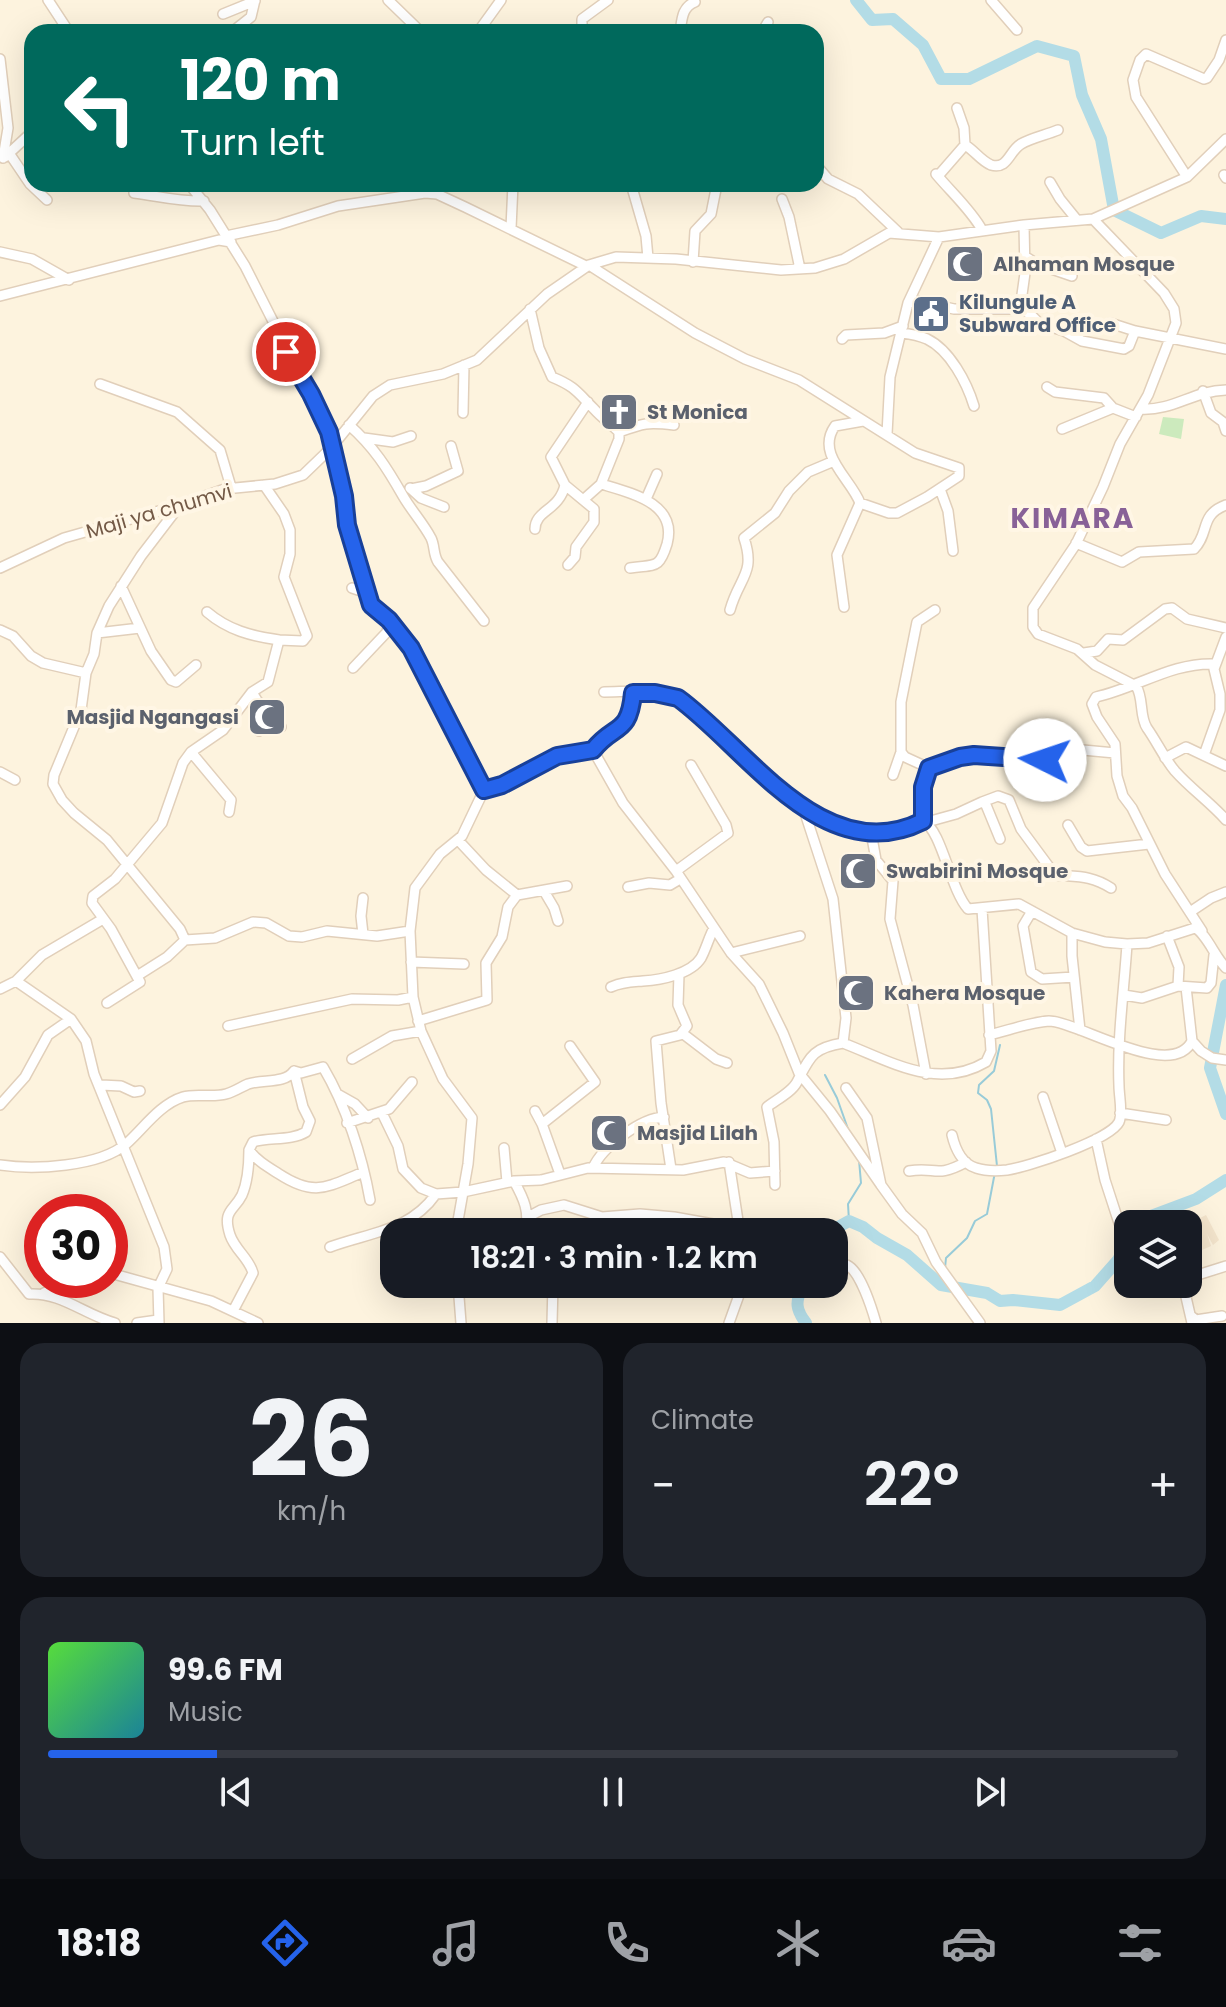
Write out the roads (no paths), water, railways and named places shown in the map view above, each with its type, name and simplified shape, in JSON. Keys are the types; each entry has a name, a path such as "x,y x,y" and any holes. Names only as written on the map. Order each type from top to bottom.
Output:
{"street":[{"path":"48,0 64,24"},
{"path":"223,14 255,0"},
{"path":"242,24 251,17 255,0"},
{"path":"388,0 413,24"},
{"path":"484,24 501,0"},
{"path":"582,24 582,19 608,0"},
{"path":"991,0 1017,30"},
{"path":"681,24 684,10 688,4 695,2"},
{"path":"1187,177 1136,97 1133,80 1140,60 1146,54 1205,79 1210,77 1226,40"},
{"path":"0,59 8,128 4,158"},
{"path":"957,108 964,128 965,145 995,166 1007,162 1019,145 1058,130"},
{"path":"4,158 22,143 8,128"},
{"path":"588,266 616,257 800,269 831,265 883,235 898,232 939,237 1093,219 1187,177 1226,139"},
{"path":"965,145 936,174 967,212 976,218 982,230"},
{"path":"4,158 24,178"},
{"path":"824,174 858,194 898,232"},
{"path":"1050,182 1077,220"},
{"path":"38,192 47,200"},
{"path":"196,192 229,239 329,432 347,525 371,605 389,620 411,648 484,790"},
{"path":"511,228 513,192"},
{"path":"633,192 646,236 648,258"},
{"path":"693,262 695,231 714,209 716,192"},
{"path":"134,193 181,202 204,201"},
{"path":"0,296 229,239 338,206 391,197 437,194 588,266 695,333 745,359 790,375 928,459 959,468 959,476 897,513 860,503 834,461 829,444 832,428 863,421"},
{"path":"782,199 800,269"},
{"path":"1093,219 1171,302 1176,323 1138,413 1120,444 1076,543 1032,614 1033,627 1038,634 1084,653 1095,665 1138,688 1145,723 1165,758 1192,789 1207,799 1226,820"},
{"path":"1020,309 1026,257 1024,225"},
{"path":"887,434 890,377 908,303 939,237"},
{"path":"0,252 32,259 69,280"},
{"path":"1026,257 1072,276"},
{"name":"Maji ya chumvi","path":"0,568 64,538 231,487 264,485 303,475 331,448 364,404 390,385 443,374 486,352 547,294 588,266"},
{"path":"908,303 918,301 954,309 1020,309 1039,323 1089,343 1127,349 1135,331"},
{"path":"530,309 539,348 552,377 570,385 619,432 601,484 583,500"},
{"path":"1110,323 1226,349"},
{"path":"842,339 846,335 902,330 926,339 942,351 966,384 974,406"},
{"path":"463,413 464,365"},
{"path":"100,384 177,412 220,450 231,487"},
{"path":"1047,387 1055,392 1104,398 1113,408"},
{"path":"1062,429 1113,408 1138,413 1164,409 1203,391 1226,390"},
{"path":"1203,391 1211,413 1223,422 1226,431"},
{"path":"568,565 575,557 576,547 594,522 594,509 565,485 551,457 588,402"},
{"path":"619,432 647,423 674,425"},
{"path":"349,425 364,438 394,477 433,542 438,562 484,621"},
{"path":"364,438 393,442 411,436"},
{"path":"411,489 426,486 458,471 451,446"},
{"path":"730,610 749,565 750,557 744,538 775,513 789,491 808,472 834,461"},
{"path":"646,499 657,474"},
{"path":"394,477 421,498 444,507"},
{"path":"601,484 646,499 667,519 669,534 662,561 658,565 630,568"},
{"path":"207,612 230,627 259,637 303,641 307,636 284,577 290,554 290,530 284,514 264,485"},
{"path":"535,529 539,516 560,501 565,485"},
{"path":"940,489 948,511 953,551"},
{"path":"844,607 837,555 860,503"},
{"path":"180,505 121,586 97,633 94,654 86,673 81,710 58,763 53,784 74,813 107,840 180,929 185,940"},
{"path":"1076,543 1122,562 1139,552 1194,549 1200,542 1206,520 1213,511 1226,505"},
{"path":"121,586 156,660 171,680 176,682 196,665"},
{"path":"352,588 367,593"},
{"path":"1084,653 1097,651 1108,639 1123,640 1165,609 1172,608 1193,621 1226,628"},
{"path":"893,775 901,752 901,702 913,636 919,619 935,610"},
{"path":"353,668 387,632 389,620"},
{"path":"97,633 140,628"},
{"path":"0,630 13,636 31,656 43,663 86,673"},
{"path":"1204,755 1223,700 1215,664 1226,637"},
{"path":"107,1003 140,982 91,899 115,879 162,823 183,763 191,752 223,730 252,692 268,682 279,640"},
{"path":"1215,664 1192,665 1093,701 1097,717 1115,744 1117,776 1123,796 1214,955 1226,968"},
{"path":"252,692 258,702 273,711 281,727"},
{"path":"604,692 655,693 678,698 693,708 767,780 822,819 880,833 903,830 956,814 998,796 1009,800 1021,829 1055,875 1096,878 1111,888"},
{"path":"458,1218 472,1118 443,1079 419,1026 413,997 410,931 415,888 426,870 462,836 484,790 502,785 557,756 593,750 599,742 625,724 633,693"},
{"path":"258,702 256,716 259,731"},
{"path":"1165,758 1186,747 1226,766"},
{"path":"593,750 623,803 678,875 731,953 759,984 799,1073 830,1111 902,1214 922,1233 936,1262 980,1323"},
{"path":"901,752 929,768 974,755 1039,762 1083,750 1115,753"},
{"path":"191,752 231,800 229,812"},
{"path":"628,887 649,883 670,885 728,833 691,765"},
{"path":"929,768 923,787 925,822 964,905 973,910 1019,904 1072,933 1105,942 1148,943 1189,929 1202,931"},
{"path":"0,772 15,780"},
{"path":"982,802 1000,839"},
{"path":"803,807 833,899 846,1018 843,1043"},
{"path":"1068,825 1081,847 1087,851 1149,844"},
{"path":"871,832 876,860 893,881 890,919 913,1005 926,1074"},
{"path":"458,840 472,857 517,895"},
{"path":"352,1059 392,1036 487,1000 486,963 502,937 508,907 517,895 567,886"},
{"path":"544,891 558,921"},
{"path":"1190,912 1226,892"},
{"path":"363,898 363,934"},
{"path":"775,1185 774,1142 767,1107 797,1084 799,1073 816,1051 843,1043 926,1074 958,1074 986,1062 991,1051 982,909"},
{"path":"1032,911 1023,926 1031,972 1042,979 1074,977"},
{"path":"0,989 16,981 42,955 103,919"},
{"path":"137,976 167,957 185,940 215,938 253,922 266,923 289,936 302,937 327,931 377,936 410,931"},
{"path":"611,987 679,974 700,960 714,928"},
{"path":"1072,933 1080,1030"},
{"path":"731,953 800,936"},
{"path":"1167,936 1179,967 1192,1041 1212,1058 1226,1060"},
{"path":"952,1135 954,1145 966,1162 975,1168 1000,1170 1062,1153 1096,1139 1117,1124 1127,944"},
{"path":"1124,995 1148,997 1182,986 1209,986 1214,955"},
{"path":"411,962 464,964"},
{"path":"671,1169 656,1041 682,1033 687,1026 678,1005 679,974"},
{"path":"16,981 71,1019 86,1041 122,1147 164,1247 167,1269 158,1288 158,1322 137,1323"},
{"path":"228,1026 352,999 398,1000 413,997"},
{"path":"0,1105 25,1077 48,1035 71,1019"},
{"path":"989,1035 1047,1021 1119,1046 1172,1054 1187,1048 1192,1041"},
{"path":"682,1033 716,1059 727,1063"},
{"path":"542,1124 595,1082 570,1046"},
{"path":"294,1071 301,1073 323,1067 339,1095 370,1200"},
{"path":"0,1165 95,1160 122,1147 168,1104 185,1096 226,1094 245,1085 284,1079 294,1071"},
{"path":"233,1311 253,1273 251,1264 230,1237 229,1210 243,1194 249,1150 253,1142 306,1132 310,1121 303,1107 294,1071"},
{"path":"347,1123 382,1113 400,1098 412,1082"},
{"path":"101,1090 101,1085 110,1085 140,1091"},
{"path":"846,1088 867,1118 881,1185"},
{"path":"339,1095 355,1104 368,1118"},
{"path":"1043,1097 1062,1153"},
{"path":"535,1111 560,1174"},
{"path":"382,1113 398,1146 403,1169 421,1188 436,1194 541,1180 593,1168 683,1170 729,1162 750,1173 775,1171"},
{"path":"1120,1113 1166,1120"},
{"path":"593,1168 601,1155 637,1125 664,1117"},
{"path":"1096,1139 1115,1210"},
{"path":"504,1148 511,1182 525,1201 526,1218"},
{"path":"249,1150 295,1184 313,1189 339,1184 364,1172"},
{"path":"729,1162 738,1218"},
{"path":"909,1171 946,1172 966,1162"},
{"path":"330,1247 410,1220 426,1208 436,1194"},
{"path":"532,1218 541,1210 564,1205 602,1217 640,1214 680,1218"},
{"path":"0,1257 24,1290"},
{"path":"848,1266 861,1282 876,1323"},
{"path":"1202,1274 1226,1266"},
{"path":"128,1279 158,1288 169,1288 258,1323"},
{"path":"56,1298 115,1323"},
{"path":"459,1298 461,1323"},
{"path":"552,1323 553,1298"},
{"path":"729,1323 738,1298"},
{"path":"1186,1298 1192,1320 1222,1316"}],"waterway":[{"path":"856,0 872,20 893,19 923,45 941,79 969,79 1037,46 1074,56 1082,95 1101,139 1114,210 1161,233 1201,216 1226,219"},
{"path":"1226,985 1210,1068 1226,1114"},
{"path":"997,1166 991,1109 987,1100 978,1093 979,1085 994,1071 1000,1045"},
{"path":"825,1075 848,1129"},
{"path":"849,1221 848,1204 861,1183 859,1160"},
{"path":"945,1268 946,1258 967,1238 975,1221 987,1214 995,1172"},
{"path":"1167,1210 1196,1199 1226,1180"},
{"path":"848,1222 863,1227 907,1255 941,1285 987,1293 1000,1301 1060,1305 1095,1286 1114,1265"},
{"path":"941,1285 942,1278"},
{"path":"798,1298 800,1314 806,1323"}],"place":[{"name":"Alhaman Mosque","path":"965,264"},
{"name":"Kilungule A Subward Office","path":"931,314"},
{"name":"St Monica","path":"619,412"},
{"name":"Masjid Ngangasi","path":"267,717"},
{"name":"Swabirini Mosque","path":"858,871"},
{"name":"Kahera Mosque","path":"856,993"},
{"name":"Masjid Lilah","path":"609,1133"}],"district":[{"name":"KIMARA","path":"1073,518"}]}
